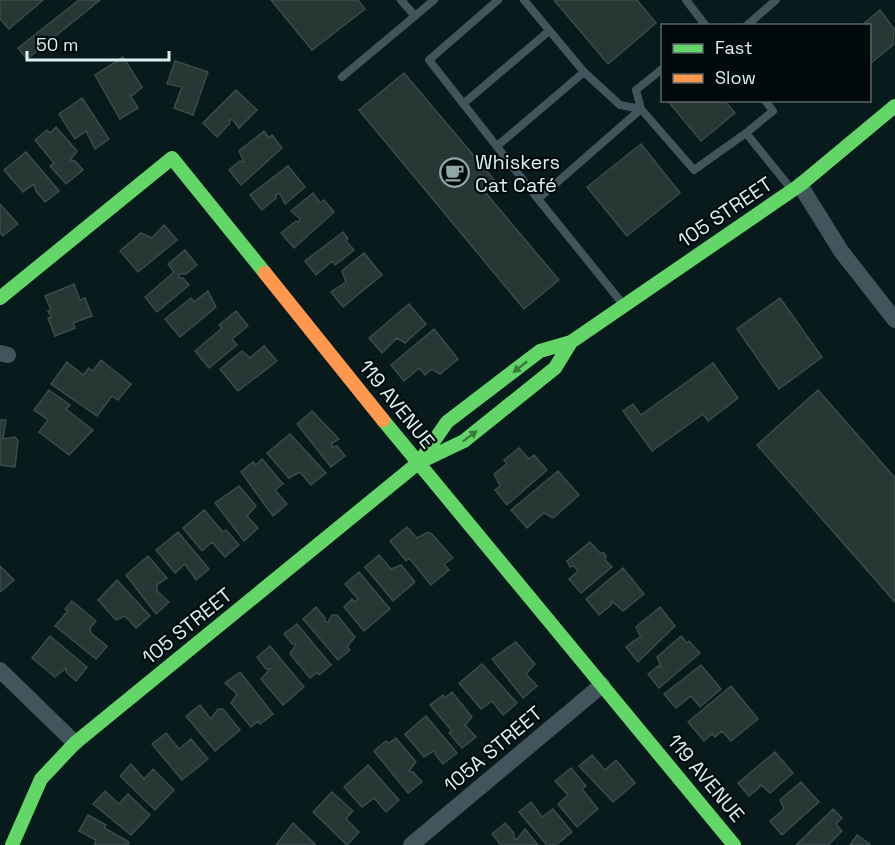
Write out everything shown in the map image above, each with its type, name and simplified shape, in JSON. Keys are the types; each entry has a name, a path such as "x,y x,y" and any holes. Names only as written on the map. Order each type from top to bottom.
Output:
{"street":[{"name":"105 STREET","path":"418,463 447,422 540,351 572,342 796,187 895,106"},
{"name":"119 AVENUE","path":"0,298 172,158 418,463 734,845"},
{"path":"796,187 841,251 895,320"},
{"name":"105 STREET","path":"12,845 41,778 75,743 418,463 464,441 555,368 572,342"},
{"path":"0,670 75,743"},
{"name":"105A STREET","path":"411,845 602,685"}],"lane":[{"path":"401,0 415,16"},
{"path":"342,77 434,0"},
{"path":"498,0 429,60 624,305"},
{"path":"524,0 584,72 620,105 641,109"},
{"path":"686,0 704,24"},
{"path":"748,24 776,0"},
{"path":"463,104 549,31"},
{"path":"661,71 636,90 641,109 694,170 773,111 766,102"},
{"path":"497,146 584,72"},
{"path":"538,199 641,109"},
{"path":"746,133 796,187"}],"building":[{"path":"0,0 43,0 9,29 0,19"},
{"path":"79,0 100,0 27,59 18,48"},
{"path":"271,0 358,0 365,9 312,50"},
{"path":"554,0 637,0 656,23 608,64"},
{"path":"880,10 894,29 893,45 871,63 871,24 863,24"},
{"path":"123,57 142,87 130,95 138,108 120,119 95,75"},
{"path":"175,61 208,72 193,115 174,108 182,87 167,84"},
{"path":"404,73 496,182 485,192 559,280 524,309 359,110"},
{"path":"236,90 257,110 239,128 233,120 229,120 230,123 217,137 203,123"},
{"path":"82,98 109,139 95,149 86,131 75,139 59,114"},
{"path":"669,102 726,102 735,113 701,141"},
{"path":"56,127 77,151 70,160 75,161 83,170 66,184 50,166 54,163 35,140 47,130 50,133"},
{"path":"264,131 269,138 272,135 282,148 241,185 229,170 240,161 244,162 239,151"},
{"path":"641,144 680,193 627,236 587,187"},
{"path":"26,152 59,191 45,202 36,191 34,184 23,192 4,170"},
{"path":"288,166 305,187 285,204 280,194 276,194 276,198 262,210 250,195"},
{"path":"313,193 320,203 324,200 334,212 294,248 281,233 296,221 299,222 300,219 291,211"},
{"path":"0,204 18,224 3,236 0,232"},
{"path":"164,225 177,240 138,272 120,251 141,233 152,238"},
{"path":"343,232 348,239 346,241 354,250 335,265 332,261 316,275 305,261"},
{"path":"185,250 197,265 186,274 179,274 179,278 183,278 189,285 157,312 145,297 174,272 168,264"},
{"path":"364,253 382,275 343,307 331,292 346,282 342,271"},
{"path":"74,284 80,300 85,298 92,316 73,323 75,328 55,336 48,318 51,317 48,311 51,310 45,296"},
{"path":"208,291 216,307 180,337 165,319 191,298 194,302"},
{"path":"780,298 822,357 779,389 737,329"},
{"path":"409,304 426,324 405,343 397,338 382,353 369,338"},
{"path":"236,311 248,326 232,339 237,345 209,368 195,351 222,328 219,325"},
{"path":"434,329 458,359 440,374 432,369 425,375 419,368 404,381 391,365"},
{"path":"264,346 277,361 238,391 220,369 242,351 250,358"},
{"path":"101,360 131,384 118,400 112,396 97,416 51,384 67,362 83,375 89,368 93,371"},
{"path":"713,363 738,398 708,421 703,414 652,451 623,411 633,404 641,415"},
{"path":"49,390 70,405 66,409 93,430 69,455 39,432 48,420 34,410"},
{"path":"818,390 895,478 895,602 757,445"},
{"path":"312,411 339,439 332,443 332,447 337,446 345,456 331,467 297,424"},
{"path":"0,420 6,420 3,439 15,437 18,441 15,467 0,465"},
{"path":"290,434 326,473 311,485 300,472 289,478 267,453"},
{"path":"519,448 529,459 534,455 547,470 507,505 495,490 500,486 494,474 507,464 504,460"},
{"path":"262,459 283,484 275,490 287,504 273,516 241,472 253,462 256,465"},
{"path":"558,471 579,495 553,518 544,513 527,528 511,510"},
{"path":"239,486 256,506 247,516 258,528 244,541 215,503"},
{"path":"204,510 223,532 226,530 239,545 225,557 212,542 202,551 183,528"},
{"path":"407,527 417,538 428,532 432,534 453,558 444,564 449,570 431,585 409,558 406,561 390,541"},
{"path":"178,532 209,569 196,580 185,564 175,573 156,550"},
{"path":"590,542 600,553 604,553 605,560 612,567 581,593 569,579 578,571 574,566 570,567 567,561"},
{"path":"379,555 391,569 401,565 415,582 393,601 365,567"},
{"path":"148,556 167,578 157,585 157,591 169,602 156,614 126,575"},
{"path":"0,566 14,580 0,592"},
{"path":"623,568 644,594 623,611 612,601 611,605 599,615 586,599"},
{"path":"359,572 390,609 364,631 344,607 352,599 355,602 358,599 345,584"},
{"path":"117,580 150,616 136,628 125,616 116,620 98,600"},
{"path":"72,601 96,621 90,628 91,633 107,646 96,659 55,626 68,611 65,609"},
{"path":"316,607 325,618 325,622 328,622 332,615 337,615 355,637 347,647 350,650 338,660 303,619"},
{"path":"660,607 675,626 638,662 626,647 641,638 636,627"},
{"path":"297,624 331,665 319,675 317,672 310,678 290,654 296,644 292,644 284,634"},
{"path":"50,636 87,667 76,681 66,672 66,668 55,677 32,658"},
{"path":"681,636 700,653 659,688 648,674 658,666 661,667 657,657"},
{"path":"516,642 535,664 526,674 537,686 523,698 492,659"},
{"path":"270,646 304,687 283,705 261,679 270,669 266,669 257,657"},
{"path":"482,664 517,703 503,715 492,701 481,709 459,683"},
{"path":"701,665 721,689 700,707 691,696 676,708 664,694"},
{"path":"240,672 273,714 260,724 258,721 251,727 231,703 237,694 225,683"},
{"path":"731,686 758,719 731,741 722,731 715,737 712,734 704,741 688,722"},
{"path":"452,692 472,717 465,725 476,737 462,748 449,733 452,731 430,705 443,695 445,698"},
{"path":"200,705 211,719 218,709 223,709 240,730 215,751 186,716"},
{"path":"426,716 457,753 443,764 435,754 435,750 424,757 405,734"},
{"path":"166,733 179,749 191,739 208,759 182,780 152,744"},
{"path":"396,738 416,762 409,771 413,772 422,782 408,793 374,751 386,741 389,743"},
{"path":"775,752 793,773 770,793 760,784 760,787 749,796 738,783"},
{"path":"592,755 605,770 616,760 635,783 613,802 579,766"},
{"path":"131,764 144,779 153,769 174,790 155,810 120,776"},
{"path":"368,765 399,800 386,812 374,798 362,807 344,787"},
{"path":"571,768 586,786 582,789 598,809 577,827 558,804 568,795 555,781"},
{"path":"801,782 819,802 782,835 770,821 784,809 780,800"},
{"path":"105,791 119,804 128,794 150,815 131,835 93,804"},
{"path":"332,792 353,811 347,820 359,832 347,845 313,812"},
{"path":"531,802 542,817 553,809 572,832 556,845 547,845 519,812"},
{"path":"833,809 842,818 836,824 842,831 828,845 796,845"},
{"path":"88,815 106,825 104,828 129,842 128,845 94,845 96,840 79,831"},
{"path":"293,823 316,845 276,845"},
{"path":"505,823 514,833 514,839 517,839 525,829 538,845 501,845 492,834"},
{"path":"857,835 870,844 850,845"}],"traffic: fast":[{"path":"420,461 447,422 540,351 571,342 800,185 895,106"},
{"path":"0,298 172,158 265,273"},
{"path":"12,845 41,779 75,743 418,463 464,441 555,368 571,342"},
{"path":"383,420 734,845"}],"traffic: slow":[{"path":"265,273 383,420"}],"place":[{"name":"Whiskers Cat Café","path":"454,173"}]}
